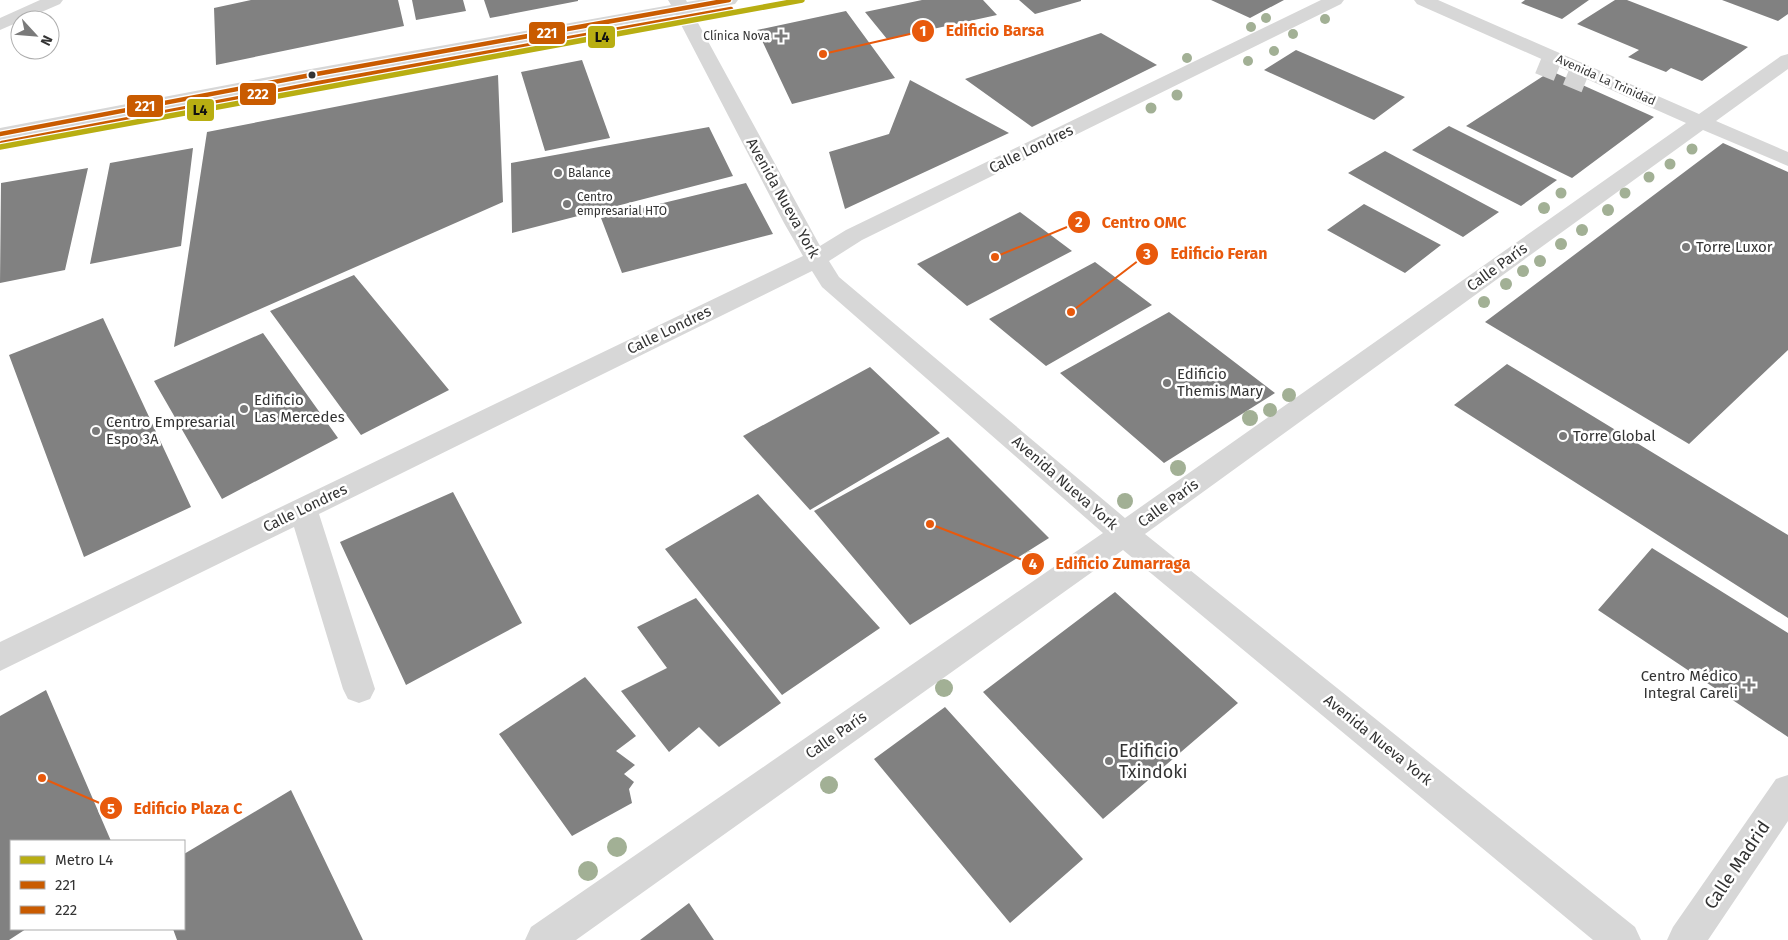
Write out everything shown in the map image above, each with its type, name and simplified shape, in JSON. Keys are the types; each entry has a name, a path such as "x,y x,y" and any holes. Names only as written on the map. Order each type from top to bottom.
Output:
{"street":[{"path":"0,25 54,0"},
{"path":"0,134 679,4 729,0"},
{"name":"Calle Londres","path":"0,656 817,259 854,235 1335,0"},
{"name":"Avenida La Trinidad","path":"1423,0 1788,160"},
{"name":"Avenida Nueva York","path":"679,4 794,223 830,282 1124,534 1622,940"},
{"name":"Calle París","path":"544,940 1124,534 1788,60"},
{"path":"1593,86 1650,100"},
{"path":"303,508 359,689"},
{"name":"Calle Madrid","path":"1686,940 1788,791"}],"building":[{"path":"251,0 398,0 404,26 216,65 214,8"},
{"path":"412,0 463,0 466,11 416,20"},
{"path":"484,0 578,0 578,1 490,18"},
{"path":"922,0 983,0 997,15 887,39 865,12"},
{"path":"1019,0 1081,0 1081,1 1035,14"},
{"path":"1211,0 1284,0 1250,18"},
{"path":"1525,0 1589,0 1562,19 1521,3"},
{"path":"1615,0 1627,0 1748,47 1702,81 1671,68 1666,72 1628,57 1639,50 1577,24"},
{"path":"1722,0 1788,0 1788,14 1778,21"},
{"path":"846,11 895,78 792,104 757,30"},
{"path":"1101,33 1157,65 1032,127 965,79"},
{"path":"1296,50 1405,97 1374,120 1264,70"},
{"path":"582,60 610,138 545,151 521,72"},
{"path":"1551,71 1654,117 1572,178 1466,126"},
{"path":"498,75 503,202 174,347 207,132"},
{"path":"910,80 1009,133 845,209 829,152 889,134"},
{"path":"1449,126 1557,180 1521,206 1412,150"},
{"name":"Centro empresarial HTO","path":"709,127 733,176 512,233 511,163"},
{"name":"Torre Luxor","path":"1723,143 1788,172 1788,350 1689,444 1485,322"},
{"path":"193,148 181,246 90,264 110,163"},
{"path":"1385,151 1499,212 1463,237 1348,173"},
{"path":"88,168 65,270 0,283 1,183"},
{"path":"746,183 773,234 622,273 601,218"},
{"path":"1364,204 1441,245 1405,273 1327,230"},
{"path":"1020,212 1072,251 967,306 917,264"},
{"path":"1095,262 1152,305 1046,366 989,319"},
{"path":"354,275 449,390 361,435 270,311"},
{"name":"Edificio Themis Mary","path":"1169,312 1275,393 1164,463 1060,373"},
{"name":"Centro Empresarial Espo 3A","path":"103,318 191,507 84,557 9,355"},
{"name":"Edificio Las Mercedes","path":"263,333 338,438 222,499 154,381"},
{"path":"1507,364 1788,535 1788,618 1454,405"},
{"path":"870,367 940,433 810,510 743,436"},
{"path":"948,437 1049,538 910,625 814,511"},
{"path":"453,492 522,623 406,685 340,542"},
{"path":"758,494 880,628 782,695 665,549"},
{"name":"Centro Médico Integral Careli","path":"1652,548 1788,633 1788,737 1598,610"},
{"name":"Edificio Txindoki","path":"1115,592 1238,703 1103,819 983,692"},
{"path":"696,598 781,703 719,747 699,727 669,752 621,691 667,668 637,627"},
{"path":"585,677 636,736 616,751 635,765 624,774 634,782 629,789 632,803 572,836 499,734"},
{"path":"46,690 111,840 10,840 10,930 24,930 9,940 0,940 0,716"},
{"path":"945,707 1083,859 1010,923 874,759"},
{"path":"291,790 363,940 177,940 173,930 185,930 185,853"},
{"path":"689,903 714,940 640,940"}],"tunnel":[{"path":"1539,64 1593,86"}],"metro line":[{"name":"L4","path":"0,147 802,0"}],"transit line":[{"name":"221","path":"0,134 311,75 729,0"},
{"name":"222","path":"2,143 313,84 731,9"}],"place":[{"name":"Clínica Nova","path":"781,36"},
{"name":"Edificio Barsa","path":"823,54"},
{"name":"Balance","path":"558,173"},
{"name":"Centro empresarial HTO","path":"567,204"},
{"name":"Torre Luxor","path":"1686,247"},
{"name":"Centro OMC","path":"995,257"},
{"name":"Edificio Feran","path":"1071,312"},
{"name":"Edificio Themis Mary","path":"1167,383"},
{"name":"Edificio Las Mercedes","path":"244,409"},
{"name":"Centro Empresarial Espo 3A","path":"96,431"},
{"name":"Torre Global","path":"1563,436"},
{"name":"Edificio Zumarraga","path":"930,524"},
{"name":"Centro Médico Integral Careli","path":"1749,685"},
{"name":"Edificio Txindoki","path":"1109,761"},
{"name":"Edificio Plaza C","path":"42,778"}]}
